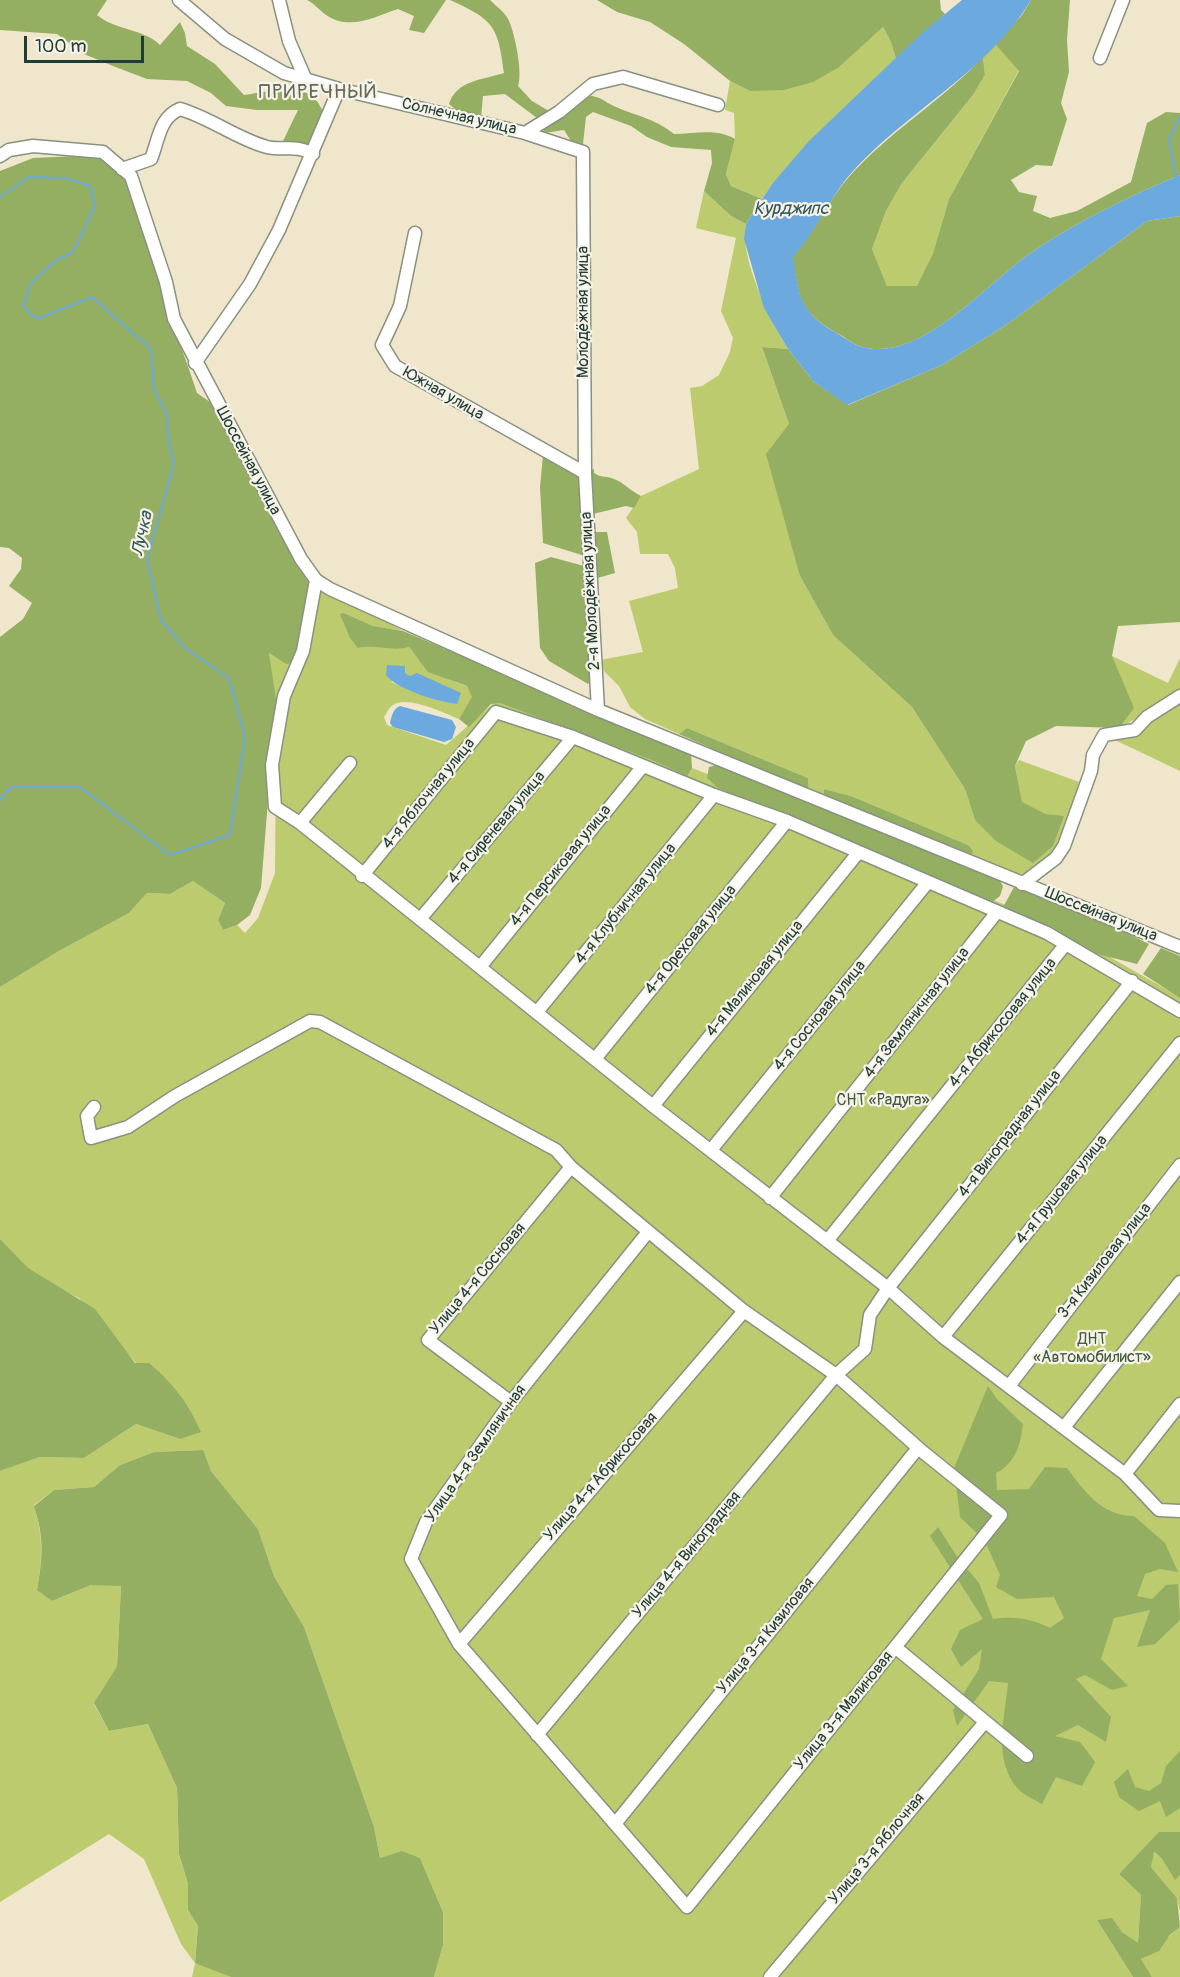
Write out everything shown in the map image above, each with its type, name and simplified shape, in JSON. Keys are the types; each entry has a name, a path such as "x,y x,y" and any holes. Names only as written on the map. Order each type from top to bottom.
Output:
{"street":[{"name":"Солнечная улица","path":"179,0 225,39 284,73 339,89 525,133 583,152"},
{"path":"279,0 292,51 305,78"},
{"path":"1100,58 1123,0"},
{"path":"525,133 559,112 593,84 623,77 718,105"},
{"path":"195,363 250,284 279,230 339,89"},
{"path":"122,169 151,159 162,123 171,113 180,109 203,116 269,148 288,146 313,154"},
{"name":"Шоссейная улица","path":"1,155 33,146 103,152 131,176 166,282 174,318 195,363 270,504 316,580 340,594 598,710 1180,947"},
{"name":"Молодёжная улица","path":"583,152 585,473"},
{"name":"Южная улица","path":"415,233 400,306 382,345 395,366 585,473"},
{"name":"2-я Молодёжная улица","path":"585,473 598,710"},
{"path":"316,580 303,651 284,696 272,765 275,807 300,823 362,876 421,918 653,1106 888,1288 943,1337 1065,1426 1125,1474 1160,1510 1180,1511"},
{"path":"1022,884 1056,858 1064,846 1091,771 1093,755 1104,735 1135,730 1147,717 1180,696"},
{"name":"4-я Яблочная улица","path":"362,876 496,712 573,737"},
{"path":"573,737 714,795 787,821 1047,933 1180,1011"},
{"name":"4-я Сиреневая улица","path":"421,918 573,737"},
{"path":"300,823 350,763"},
{"name":"4-я Персиковая улица","path":"480,967 643,766"},
{"name":"4-я Клубничная улица","path":"537,1012 714,795"},
{"name":"4-я Ореховая улица","path":"595,1059 787,821"},
{"name":"4-я Малиновая улица","path":"653,1106 858,853"},
{"name":"4-я Сосновая улица","path":"711,1150 928,882"},
{"name":"4-я Земляничная улица","path":"770,1198 997,912"},
{"name":"4-я Абрикосовая улица","path":"827,1241 1065,945"},
{"name":"4-я Виноградная улица","path":"836,1375 865,1349 870,1315 888,1288 1132,981"},
{"path":"94,1107 87,1116 91,1138 128,1126 175,1096 310,1021 320,1022 556,1150 571,1167 648,1232 744,1311 836,1375 918,1448"},
{"name":"4-я Грушовая улица","path":"943,1337 1180,1043"},
{"name":"3-я Кизиловая улица","path":"1009,1386 1180,1165"},
{"name":"Улица 4-я Сосновая","path":"511,1402 428,1340 571,1167"},
{"name":"Улица 4-я Земляничная","path":"648,1232 511,1402 426,1522 411,1558 459,1644 687,1907"},
{"path":"1065,1426 1180,1282"},
{"name":"Улица 4-я Абрикосовая","path":"459,1644 744,1311"},
{"name":"Улица 4-я Виноградная","path":"537,1735 836,1375"},
{"path":"1125,1474 1180,1404"},
{"name":"Улица 3-я Малиновая","path":"687,1907 1001,1515 918,1448"},
{"name":"Улица 3-я Кизиловая","path":"615,1824 918,1448"},
{"path":"895,1647 1027,1756"},
{"name":"Улица 3-я Яблочная","path":"770,1977 985,1722"}],"green space":[{"path":"0,0 107,0 97,15 112,24 146,35 160,45 180,22 187,46 215,64 244,95 281,90 302,91 312,96 325,117 310,148 283,141 298,110 257,110 226,106 211,93 187,81 147,79 84,54 57,34 0,30"},
{"path":"307,0 446,0 424,33 409,30 414,16 398,9 371,19 344,22 326,15"},
{"path":"450,0 490,0 503,12 508,18 516,44 520,73 518,86 532,101 549,111 537,118 505,94 483,96 481,118 460,113 449,104 453,96 464,85 504,73 499,45 491,26 476,13"},
{"path":"597,0 940,0 941,10 945,14 896,59 883,27 839,67 813,82 784,90 750,91 730,81 684,44 650,22 617,12"},
{"path":"1031,0 1070,0 1067,40 1069,72 1061,103 1067,119 1052,166 1036,165 1011,180 1019,192 1037,196 1033,211 1050,218 1077,211 1131,182 1147,123 1166,112 1180,113 1180,175 1106,209 1052,239 1017,263 954,316 908,343 885,349 854,344 817,320 804,305 792,257 808,238 841,187 864,161 983,57 985,75 973,95 902,183 886,211 872,249 887,286 917,286 933,253 949,199 1019,71 995,44 1022,15"},
{"path":"883,27 896,59 772,184 762,199 731,186 726,174 735,139 734,113 725,110 730,81 750,91 838,67"},
{"path":"995,44 1019,70 949,199 933,253 917,287 887,286 872,249 886,211 902,183 973,95 985,75 983,57"},
{"path":"585,95 599,98 653,121 674,134 705,132 735,139 726,174 731,186 762,199 746,224 731,216 704,191 712,163 711,150 671,147 647,137 631,126 593,112 586,117 583,144 573,144 564,130 545,133 542,126"},
{"path":"102,155 115,166 126,181 134,198 162,292 197,393 210,402 282,538 310,580 311,595 294,663 286,664 269,653 276,700 261,888 250,915 237,925 223,930 218,920 225,903 193,881 170,894 147,893 129,913 59,951 0,987 0,637 23,619 32,603 9,586 21,569 22,558 9,548 0,547 0,171 33,158"},
{"path":"704,191 731,216 746,224 745,238 751,271 765,305 788,349 762,347 789,424 800,576 833,635 912,707 965,789 975,820 1064,817 1046,814 1022,803 1015,766 1019,760 1079,782 1061,839 1044,864 1033,872 1019,874 1001,869 971,856 968,845 851,796 824,789 824,796 809,791 808,778 687,728 679,734 645,719 630,707 619,686 604,671 600,660 643,652 629,601 678,588 675,568 668,554 640,554 637,532 626,518 641,496 699,469 690,388 702,386 719,375 730,352 733,338 721,311 736,238 696,228"},
{"path":"1180,216 1180,622 1118,626 1112,656 1134,708 1119,728 1056,726 1026,741 1015,766 1022,802 1046,814 1064,816 1053,846 1033,863 996,841 975,820 965,789 912,707 833,635 800,576 766,454 789,424 762,347 788,349 813,381 848,405 942,365 1006,325 1147,221"},
{"path":"543,455 582,475 585,556 543,543 540,487"},
{"path":"594,469 597,475 617,480 641,496 634,508 626,506 593,514 590,470"},
{"path":"592,532 607,532 615,573 594,579"},
{"path":"551,557 584,566 592,679 588,684 549,661 540,648 535,563"},
{"path":"320,585 403,631 373,626 344,613 371,643 385,648 409,647 420,660 435,671 467,686 473,697 459,719 416,703 399,702 389,709 384,717 387,725 446,745 503,695 723,780 942,879 1050,923 1180,997 1180,1832 1159,1833 1119,1874 1141,1895 1138,1944 1122,1932 1112,1919 1097,1920 1133,1977 434,1977 443,1945 443,1912 420,1858 402,1852 380,1858 374,1827 304,1627 274,1576 258,1529 211,1471 202,1450 154,1452 120,1465 94,1487 54,1490 34,1505 41,1547 37,1589 52,1601 91,1585 121,1585 117,1666 94,1704 109,1731 148,1724 177,1788 179,1854 188,1884 188,1910 198,1926 195,1962 231,1977 192,1977 195,1963 181,1944 144,1859 109,1834 0,1902 0,1471 40,1457 84,1458 136,1424 180,1439 136,1363 79,1298 57,1288 27,1268 0,1239 0,987 59,951 129,913 147,893 170,894 193,881 225,903 218,920 223,930 237,925 245,933 258,918 275,873 276,757 286,725 282,725","holes":["405,667 405,673 456,704 428,697 391,682"]},
{"path":"344,613 373,626 403,631 691,753 692,768 687,776 652,760 500,703 491,704 469,727 459,719 472,697 467,686 428,672 409,647 358,648 350,638 340,614"},
{"path":"269,653 286,663 294,663 273,731"},
{"path":"1112,656 1168,683 1180,658 1180,689 1164,703 1119,728"},
{"path":"1180,700 1180,771 1113,739"},
{"path":"687,728 808,778 809,791 679,734"},
{"path":"717,765 998,878 1003,886 1000,896 990,904 718,788 707,778 709,767"},
{"path":"824,789 851,796 968,845 973,851 971,856 824,796"},
{"path":"1014,887 1111,925 1149,944 1137,964 1093,953 1059,933 1001,911"},
{"path":"1161,948 1180,956 1180,998 1143,974"},
{"path":"0,1239 28,1268 95,1309 135,1363 149,1363 173,1386 191,1412 201,1432 180,1439 136,1424 84,1458 40,1457 0,1471"},
{"path":"988,1386 997,1399 1023,1424 1016,1453 1003,1469 996,1473 997,1490 1029,1489 1045,1467 1067,1468 1095,1501 1112,1512 1134,1516 1165,1543 1178,1572 1160,1569 1145,1574 1137,1596 1152,1599 1166,1585 1178,1584 1180,1620 1155,1644 1137,1647 1150,1610 1114,1618 1101,1659 1128,1686 1112,1690 1085,1675 1076,1679 1111,1717 1106,1742 1078,1725 1055,1736 1080,1742 1095,1762 1082,1786 1056,1777 1042,1804 1018,1789 1005,1765 1002,1738 1008,1683 989,1681 957,1726 953,1710 979,1669 982,1649 961,1667 951,1649 960,1630 983,1619 930,1536 938,1527 958,1558 979,1583 993,1619 1022,1619 1050,1628 1064,1618 1054,1597 1017,1599 996,1587 1000,1575 985,1541 960,1517 954,1468"},
{"path":"203,1450 211,1471 258,1529 274,1576 304,1627 374,1827 380,1858 402,1851 420,1858 443,1912 443,1945 434,1977 231,1977 195,1963 198,1926 188,1910 188,1884 179,1854 177,1788 148,1724 109,1731 94,1703 117,1666 121,1586 91,1585 52,1601 37,1590 42,1547 34,1506 54,1490 94,1487 120,1465 154,1452"},
{"path":"1180,1751 1180,1808 1166,1817 1160,1801 1139,1811 1119,1797 1114,1782 1128,1769 1135,1787 1149,1791 1161,1783 1166,1766"},
{"path":"1159,1832 1180,1832 1180,1875 1175,1880 1162,1859 1154,1852 1151,1867 1177,1898 1180,1927 1170,1935 1159,1951 1141,1959 1152,1977 1133,1977 1097,1920 1112,1918 1122,1932 1138,1943 1141,1895 1119,1874"},
{"path":"1153,1852 1162,1859 1175,1879 1180,1875 1180,1912 1177,1898 1151,1867"},
{"path":"1180,1927 1180,1977 1152,1977 1141,1959 1158,1948"}],"water":[{"name":"Курджипс","path":"962,0 1031,0 1012,27 991,50 968,72 893,133 847,178 793,257 800,293 804,303 816,319 862,347 885,349 908,343 954,316 1017,263 1052,239 1106,209 1180,175 1180,216 1147,221 1006,325 942,365 847,405 813,381 788,349 764,308 744,239 746,224 772,184 809,141 923,32"},
{"path":"387,665 405,666 405,673 410,676 417,673 461,693 457,704 429,698 399,685 386,675"},
{"path":"400,706 452,720 456,727 452,739 444,742 393,727 390,723 392,715"}],"waterway":[{"path":"1176,177 1169,139 1180,117"},
{"name":"Лучка","path":"0,197 29,177 66,178 90,186 95,206 73,252 55,261 31,283 23,306 37,319 92,297 151,349 154,389 167,414 168,438 174,464 147,559 161,620 185,648 229,678 245,737 230,835 170,855 80,787 11,787 0,800"}],"district":[{"name":"ПРИРЕЧНЫЙ","path":"318,93"}],"park label":[{"name":"СНТ «Радуга»","path":"883,1101"},
{"name":"ДНТ «Автомобилист»","path":"1092,1349"}]}
